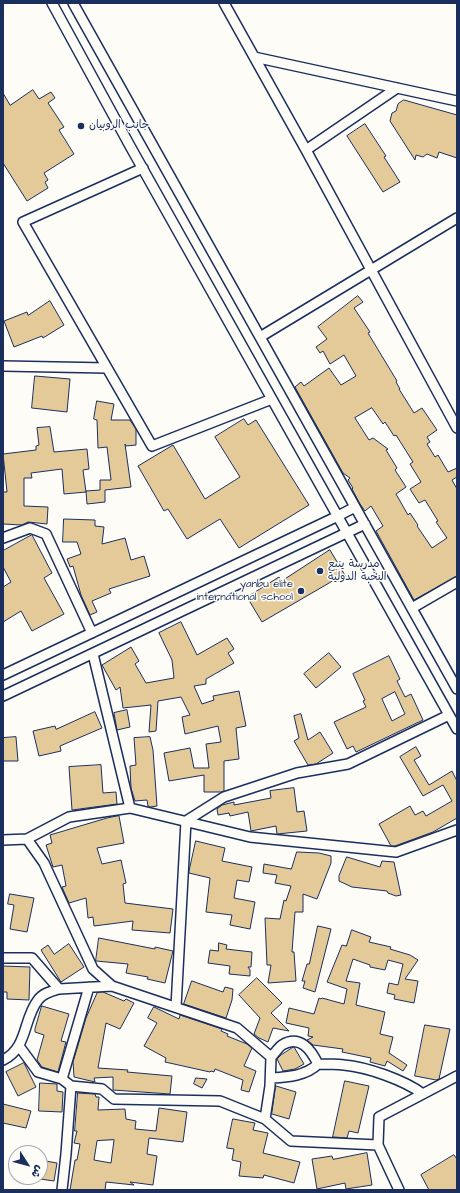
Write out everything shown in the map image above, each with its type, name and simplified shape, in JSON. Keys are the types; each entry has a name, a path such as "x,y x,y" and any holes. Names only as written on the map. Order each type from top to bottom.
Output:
{"street":[{"path":"52,3 457,729"},
{"path":"73,3 457,689"},
{"path":"224,3 306,150 457,428"},
{"path":"254,57 457,101"},
{"path":"306,150 397,88"},
{"path":"143,168 23,222 152,446 272,399"},
{"path":"260,337 457,218"},
{"path":"3,366 107,368"},
{"path":"3,675 355,507"},
{"path":"3,696 365,524"},
{"path":"3,538 30,528 46,534 92,633"},
{"path":"412,608 457,582"},
{"path":"92,654 130,808"},
{"path":"186,821 224,797 297,773 348,764 449,715"},
{"path":"3,840 27,839 69,817 130,808 250,837 396,852 457,830"},
{"path":"176,1007 186,821"},
{"path":"27,839 44,863 92,969 112,986"},
{"path":"3,958 32,958 59,989"},
{"path":"3,1060 9,1057 19,1046 38,1000 45,994 59,989 112,986 237,1028 271,1057"},
{"path":"62,1078 89,987"},
{"path":"265,1119 271,1078 271,1057 282,1046 292,1042 299,1042 310,1049 318,1064"},
{"path":"19,1046 38,1072 62,1078 71,1086 102,1089 114,1099 220,1101 265,1119 291,1141 378,1145"},
{"path":"271,1078 289,1077 312,1070 318,1064 344,1065 368,1070 411,1086 423,1094"},
{"path":"399,1190 378,1145 380,1117 457,1076"},
{"path":"62,1190 71,1086"}],"building":[{"path":"33,90 39,99 51,92 55,98 48,103 64,127 59,130 74,154 44,173 48,180 45,182 48,188 27,201 3,163 3,93 10,105"},
{"path":"404,100 457,115 457,158 439,152 437,158 427,154 423,157 416,155 415,160 390,121 392,113 396,111 398,104"},
{"path":"365,124 386,156 384,157 400,182 383,192 347,136"},
{"path":"358,296 363,302 354,308 370,332 368,333 397,381 396,382 399,389 414,413 422,408 437,430 427,437 430,442 427,444 435,457 438,455 448,472 457,468 457,477 452,480 457,489 457,576 414,600 376,531 383,526 371,506 365,511 360,504 348,480 350,478 343,473 295,387 301,382 304,386 329,368 341,385 356,376 344,355 330,364 323,351 320,353 316,347 327,339 318,327","holes":["372,408 383,424 385,422 394,436 396,435 413,462 410,464 421,482 410,489 419,503 425,500 438,521 436,522 447,538 432,548 410,513 408,515 396,494 406,487 395,470 397,468 386,450 388,449 373,438 369,440 355,418"]},
{"path":"50,301 64,325 43,338 42,336 14,347 4,321 27,312 28,315"},
{"path":"35,376 70,379 67,412 32,408"},
{"path":"97,401 114,404 111,420 130,420 136,429 136,445 126,446 125,444 131,487 105,490 105,502 87,504 86,491 100,490 100,480 111,480 107,447 98,448 97,420 94,419"},
{"path":"244,419 248,425 256,420 309,505 239,548 220,519 187,539 168,509 164,511 138,466 173,445 205,499 240,477 215,437"},
{"path":"50,427 54,452 87,449 89,469 83,470 86,492 64,494 62,469 31,473 32,478 24,478 24,506 48,507 47,524 28,522 22,525 3,524 3,492 7,492 3,454 36,450 36,446 39,445 37,428"},
{"path":"64,519 95,520 95,526 104,527 102,544 125,538 131,560 144,556 150,576 109,589 111,593 92,601 97,612 90,615 81,595 73,566 70,567 67,559 81,554 77,542 63,542"},
{"path":"32,535 52,573 44,578 64,614 32,631 21,611 3,622 3,587 11,582 3,567 3,551"},
{"path":"330,550 346,577 338,582 336,579 262,622 247,597 279,577 281,581"},
{"path":"181,622 197,655 227,638 234,649 228,653 234,663 206,679 206,684 194,686 202,704 214,700 213,696 239,691 246,726 236,728 239,759 224,761 224,791 222,792 204,792 204,775 169,781 164,753 190,748 194,768 209,768 206,744 221,742 218,726 185,734 182,717 190,715 181,697 158,701 156,731 149,732 151,705 123,708 120,687 116,690 102,665 131,647 139,661 135,664 146,683 174,678 172,660 159,633"},
{"path":"329,653 341,667 316,688 304,674"},
{"path":"389,656 400,679 397,681 405,697 411,694 423,720 356,752 353,746 347,749 334,722 366,707 363,701 365,700 353,674","holes":["395,692 405,714 392,721 382,699"]},
{"path":"127,710 130,727 117,730 114,713"},
{"path":"95,712 102,728 60,746 61,751 39,756 33,731 55,726 56,729"},
{"path":"301,714 308,740 320,732 333,753 316,764 308,765 294,741 299,738 294,716"},
{"path":"16,737 18,761 3,761 3,738"},
{"path":"150,737 153,750 157,806 150,807 148,806 147,800 135,801 131,788 130,766 136,765 134,738"},
{"path":"416,747 421,756 414,760 429,785 452,771 457,781 457,818 433,832 395,846 391,846 379,824 410,806 415,815 423,811 426,816 452,801 443,785 423,796 400,757"},
{"path":"101,765 103,793 116,792 117,804 72,810 69,767"},
{"path":"294,788 297,812 304,811 307,831 277,834 276,826 251,831 248,812 230,816 229,813 218,815 217,809 222,805 234,802 234,805 271,798 270,791"},
{"path":"119,816 124,843 97,848 102,864 121,860 126,883 123,884 125,903 173,909 170,933 132,930 133,921 94,926 93,917 88,918 86,898 69,903 62,887 66,886 62,865 53,867 46,845 52,843 50,835 107,818"},
{"path":"196,841 225,848 222,861 252,867 249,882 237,880 234,898 255,902 250,929 230,925 232,915 206,912 210,878 189,873"},
{"path":"297,852 319,853 331,856 331,863 317,899 303,894 303,912 295,912 292,952 294,952 296,981 268,983 271,965 267,965 265,918 280,919 284,900 286,901 291,886 275,883 277,875 263,873 264,864 291,869"},
{"path":"347,857 380,867 382,861 394,862 401,895 396,896 388,893 387,891 352,887 339,881 339,876"},
{"path":"10,894 34,898 27,932 10,929 14,905 8,904"},
{"path":"318,926 331,929 315,992 303,988 305,981 302,981 307,964 309,964"},
{"path":"352,930 371,937 369,942 391,947 390,949 410,955 418,960 405,979 418,981 414,1003 394,999 395,995 387,993 389,983 398,985 403,964 388,960 385,970 370,967 370,965 353,959 346,981 360,983 356,1005 385,1012 380,1034 393,1037 389,1053 407,1065 403,1071 387,1061 385,1066 370,1062 371,1058 342,1052 343,1049 313,1045 307,1040 313,1037 308,1036 309,1028 286,1023 289,1008 314,1014 319,998 344,1004 347,989 327,982 342,945 346,946"},
{"path":"99,938 173,951 165,983 147,979 148,977 126,973 128,964 96,961"},
{"path":"219,943 227,945 226,949 252,952 251,967 248,967 250,970 250,976 229,974 230,966 208,963 210,950 218,951"},
{"path":"69,944 84,967 61,982 41,950 48,945 54,954"},
{"path":"3,966 30,967 29,1000 7,999 7,992 3,992"},
{"path":"257,978 282,1003 271,1013 289,1031 273,1028 268,1042 254,1034 260,1018 239,995"},
{"path":"192,981 223,992 225,987 233,989 232,1000 226,1018 184,1004"},
{"path":"103,992 124,1001 126,999 134,1003 120,1029 106,1023 98,1068 128,1070 127,1072 172,1076 170,1094 113,1090 113,1077 94,1078 95,1082 74,1077 73,1062 86,1018 97,993"},
{"path":"42,1006 69,1014 61,1041 66,1042 58,1072 42,1067 37,1060 44,1035 35,1032 35,1029"},
{"path":"154,1007 179,1019 180,1015 222,1029 221,1031 228,1034 227,1036 247,1044 252,1048 244,1066 256,1071 249,1092 241,1090 243,1080 215,1069 214,1072 210,1072 165,1062 166,1058 144,1046 157,1023 148,1018"},
{"path":"425,1025 450,1029 439,1079 436,1080 415,1076"},
{"path":"294,1047 304,1064 295,1069 283,1071 277,1059"},
{"path":"24,1063 36,1087 18,1096 6,1072"},
{"path":"196,1078 207,1079 202,1088 194,1084"},
{"path":"345,1081 369,1086 358,1133 349,1131 347,1138 333,1137"},
{"path":"40,1083 57,1084 57,1091 63,1092 62,1112 39,1111"},
{"path":"276,1086 296,1092 289,1119 272,1114"},
{"path":"78,1093 95,1094 96,1097 99,1097 98,1110 125,1109 126,1119 136,1121 135,1129 156,1131 159,1108 187,1112 183,1142 149,1138 147,1154 157,1156 153,1185 130,1182 134,1185 106,1182 105,1190 70,1190 75,1160 77,1160 80,1144 74,1143 77,1131 75,1131","holes":["114,1140 111,1163 94,1160 97,1141"]},
{"path":"3,1104 31,1111 26,1128 3,1123"},
{"path":"233,1119 255,1123 253,1130 268,1133 263,1153 300,1162 294,1183 264,1175 263,1178 239,1176 241,1162 232,1160 234,1149 227,1148"},
{"path":"367,1153 372,1185 346,1189 345,1183 317,1189 312,1159 332,1156 333,1159"},
{"path":"454,1155 457,1159 457,1190 429,1190 421,1175"},
{"path":"48,1161 57,1163 54,1181 48,1180"}],"place":[{"name":"جانب الروبيان","path":"81,126"},
{"name":"مدرسة ينبع النخبة الدولية","path":"320,571"},
{"name":"yanbu elite international school","path":"301,591"}]}
